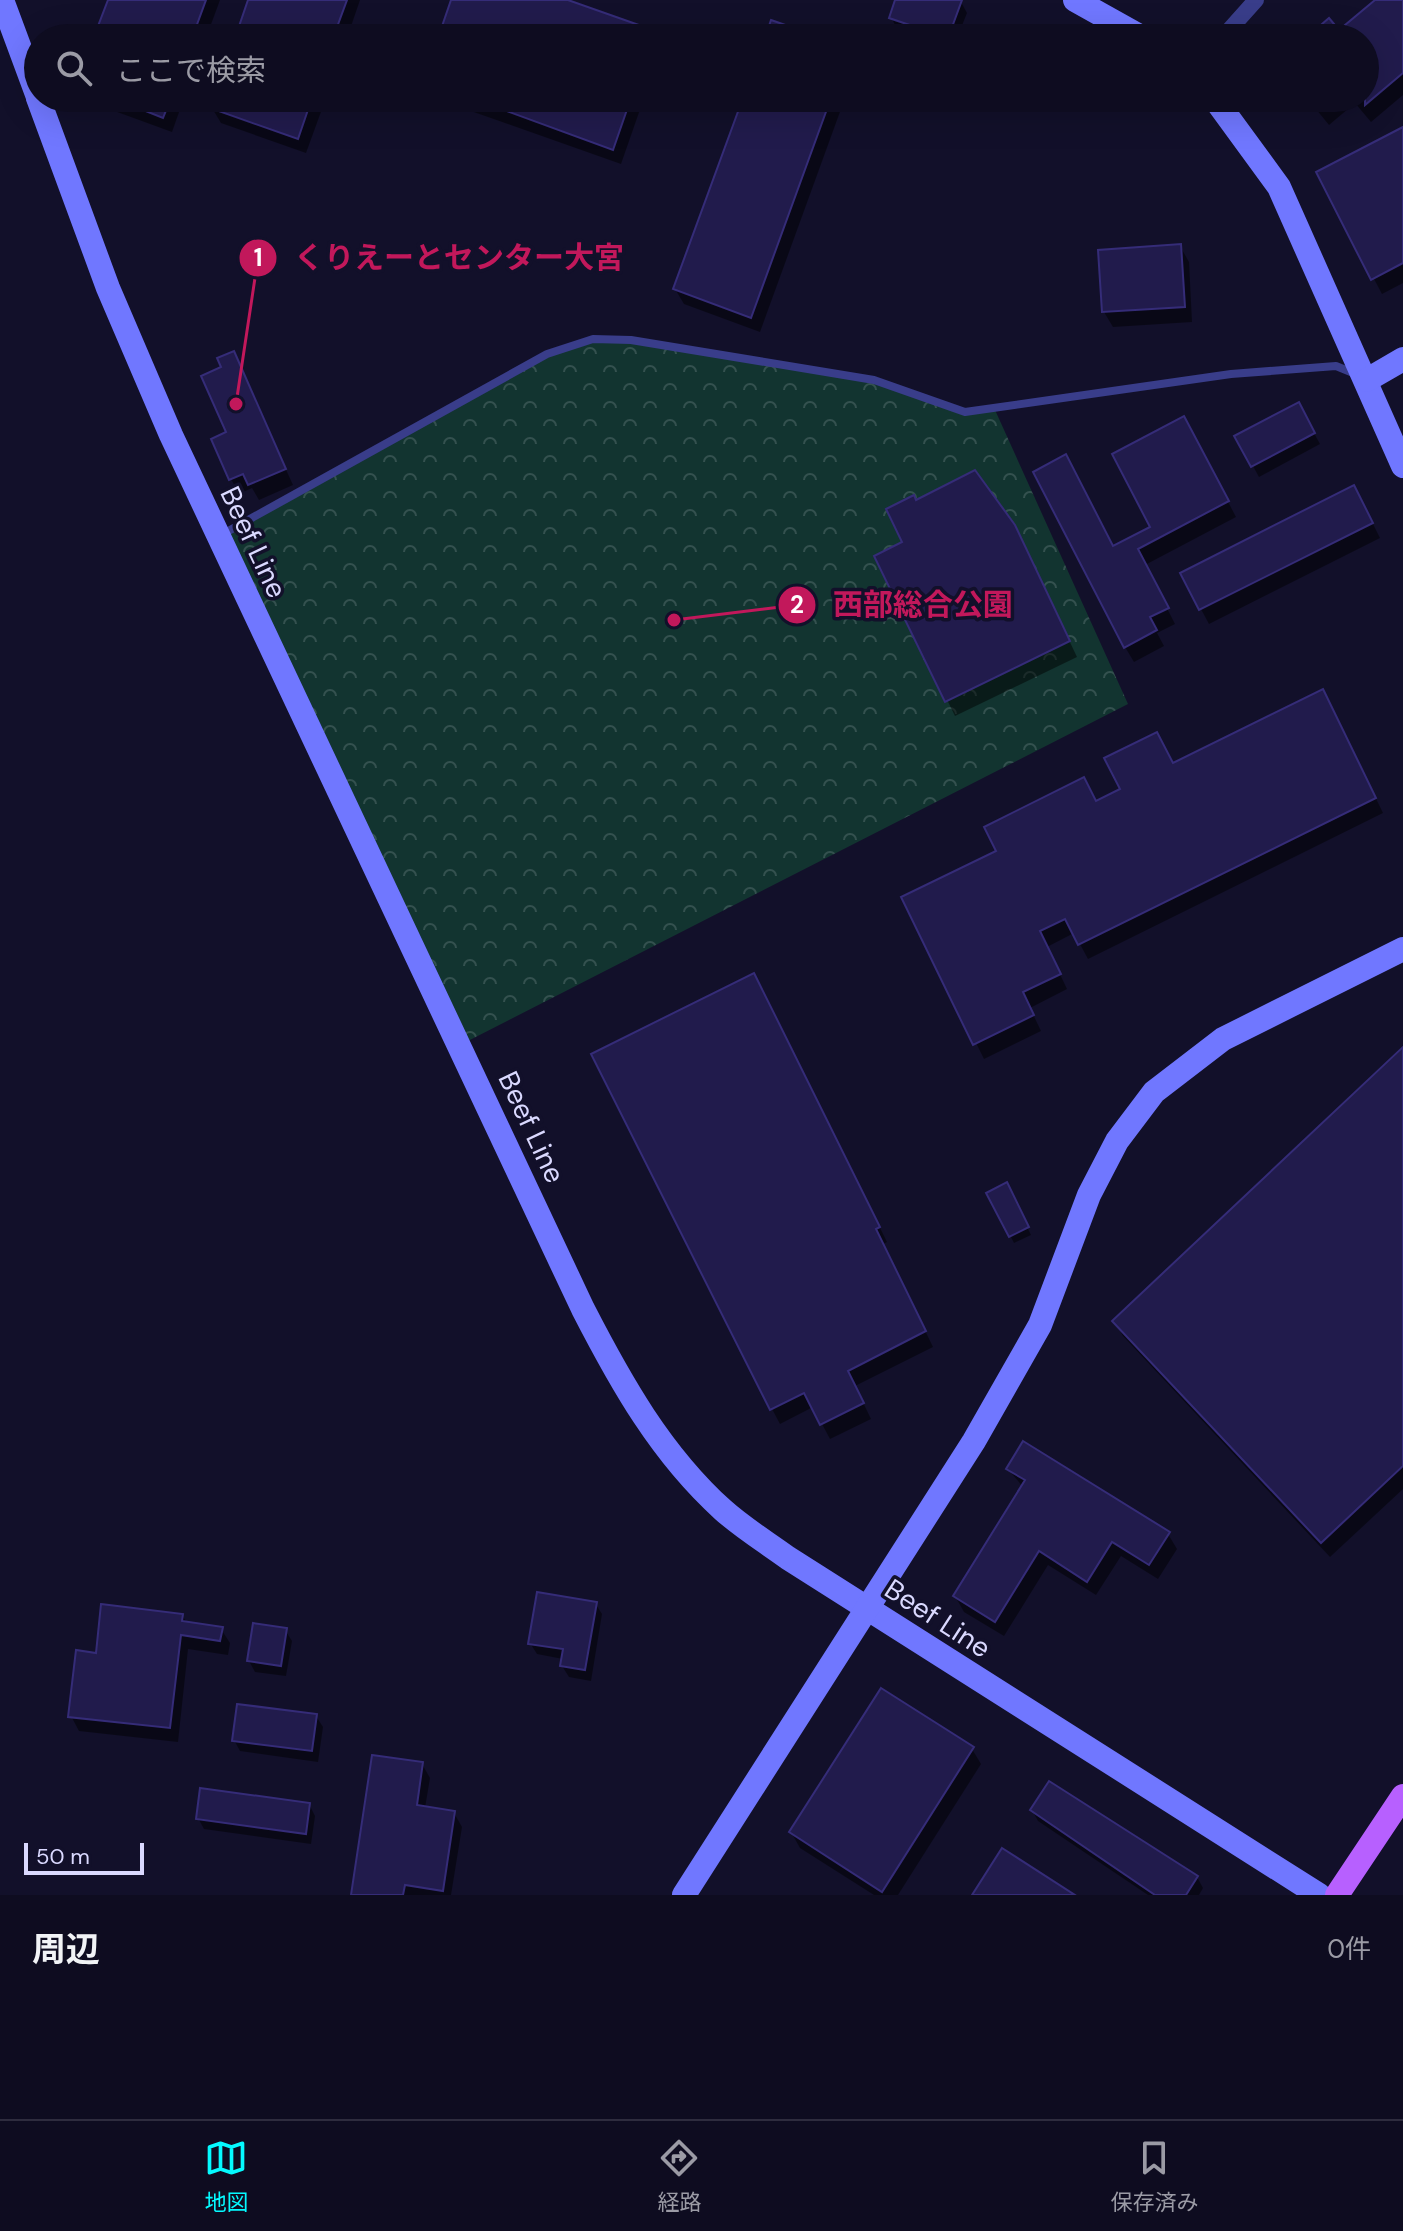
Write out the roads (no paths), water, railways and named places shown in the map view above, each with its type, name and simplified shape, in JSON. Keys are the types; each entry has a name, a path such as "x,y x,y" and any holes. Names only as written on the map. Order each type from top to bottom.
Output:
{"main road":[{"path":"1337,1895 1403,1796"}],"street":[{"name":"Beef Line","path":"2,0 24,60"},
{"path":"1075,0 1118,24"},
{"path":"1235,24 1256,0"},
{"name":"Beef Line","path":"43,112 108,288 218,536 583,1309 619,1378 666,1450 725,1512 866,1608 1319,1895"},
{"path":"1224,112 1279,187 1403,466"},
{"path":"1367,380 1403,359"},
{"path":"684,1895 974,1441 1032,1338 1089,1195 1117,1141 1154,1092 1223,1039 1403,949"}],"lane":[{"path":"218,536 547,354 593,339 631,340 874,380 965,412 1231,374 1336,366 1367,380"}],"place":[{"name":"くりえーとセンター大宮","path":"236,404"},
{"name":"西部総合公園","path":"674,620"}]}
